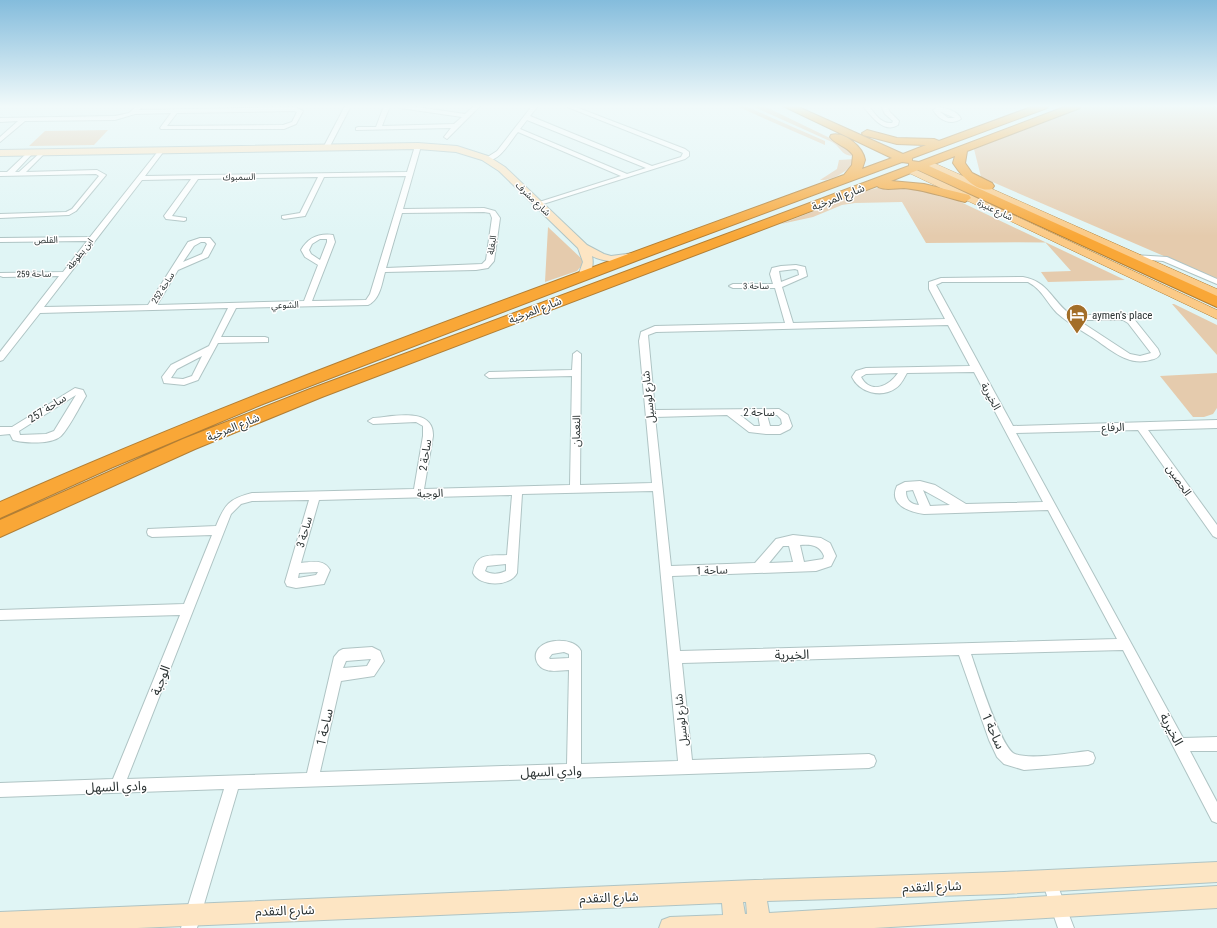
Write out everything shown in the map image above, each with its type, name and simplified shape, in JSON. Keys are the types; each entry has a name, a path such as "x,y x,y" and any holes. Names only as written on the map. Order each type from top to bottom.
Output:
{"highway":[{"path":"854,149 857,152 859,159 853,184 910,185 933,188 972,199"},
{"name":"شارع عنيزة","path":"878,149 910,162"},
{"path":"881,149 1217,302"},
{"name":"شارع عنيزة","path":"889,149 910,162"},
{"name":"شارع المرخية","path":"0,529 189,444 316,393 614,280 699,250 853,184 910,162 933,149"},
{"path":"614,280 636,267 666,255 944,149"},
{"name":"شارع المرخية","path":"0,510 213,417 636,256 853,184 910,162 962,150"},
{"path":"962,150 959,163 964,172 995,190 1003,197"}],"main road":[{"name":"شارع عنيزة","path":"910,162 1003,197 1217,293"},
{"name":"شارع عنيزة","path":"910,162 972,199 1217,315"}],"street":[{"name":"شارع مشرف","path":"0,153 254,149"},
{"name":"الشوعي","path":"37,310 307,304 370,301 374,295 417,149"},
{"name":"شارع مشرف","path":"457,149 484,158 502,169 583,247 601,257 611,259 636,256"},
{"path":"484,158 499,152 500,149"},
{"path":"563,149 627,176"},
{"path":"606,149 652,168"},
{"path":"538,204 682,158 686,156 686,152 681,149"},
{"name":"ابن بطوطة","path":"0,358 160,151"},
{"path":"9,174 30,153"},
{"path":"21,173 42,153"},
{"path":"0,174 97,172 103,175 74,210 67,214 0,216"},
{"name":"السمبوك","path":"140,178 410,174"},
{"path":"284,218 303,215 322,175"},
{"path":"184,219 172,219 168,218 168,216 196,177"},
{"name":"البغلة","path":"381,270 476,268 485,266 490,261 496,218 493,212 484,210 399,211"},
{"name":"القلص","path":"0,240 93,239"},
{"name":"ساحة 252","path":"151,307 175,268 191,244 203,240 210,241 211,244 205,254 175,268"},
{"path":"583,247 589,262 588,269 583,276"},
{"name":"شارع عنيزة","path":"1137,257 1164,259 1217,282"},
{"path":"307,304 322,264"},
{"name":"ساحة 259","path":"1,275 65,274"},
{"name":"الخيرية","path":"1069,318 1125,317 1131,321 1154,349 1156,354 1152,357 1131,358 1069,318 1056,306 1038,283 1029,279 937,281 932,286 1126,644 1217,816"},
{"name":"ساحة 3","path":"733,286 778,286 790,326"},
{"path":"233,306 213,344 195,378 184,382 167,381 166,377 174,368 213,344 265,340"},
{"name":"شارع لوسيل","path":"686,768 642,337 646,332 661,329 951,322"},
{"name":"النعمان","path":"575,489 577,354"},
{"path":"905,370 891,387 877,389 865,388 858,383 856,377 859,373 870,371 905,370 976,369"},
{"path":"870,371 877,389"},
{"path":"489,375 577,374"},
{"name":"ساحة 257","path":"0,431 14,430 75,391 81,393 79,400 61,430 52,437 23,439 16,437 14,430"},
{"name":"ساحة 2","path":"650,414 729,412 779,412 786,418 787,426 784,429 752,429 729,412"},
{"path":"762,412 766,430"},
{"name":"ساحة 2","path":"373,421 422,420 427,424 429,428 428,436 418,494"},
{"name":"الرفاع","path":"1010,430 1217,424"},
{"name":"الحصين","path":"1140,426 1217,533"},
{"path":"964,508 931,488 905,486 901,489 902,501 910,508 926,510 1051,506"},
{"path":"916,486 926,510"},
{"name":"الوجبة","path":"118,785 227,511 232,505 244,498 657,487"},
{"path":"512,559 517,491"},
{"name":"ساحة 3","path":"294,568 315,496"},
{"path":"152,532 220,530"},
{"path":"793,540 800,566"},
{"name":"ساحة 1","path":"666,571 758,568 824,564 829,559 829,552 826,546 817,541 783,541 777,544 758,568"},
{"path":"0,615 187,609"},
{"name":"الخيرية","path":"674,657 963,650 1126,644"},
{"name":"ساحة 1","path":"963,650 994,735 1002,752 1009,759 1024,763 1088,758"},
{"path":"574,664 574,770"},
{"name":"ساحة 1","path":"312,779 336,675"},
{"path":"1180,745 1217,744"},
{"name":"وادي السهل","path":"0,790 869,761"},
{"path":"191,921 232,782"},
{"name":"شارع التقدم","path":"0,923 191,921 731,892 1049,881 1217,872"},
{"path":"1049,881 1066,928"},
{"path":"755,891 760,926"},
{"path":"731,892 736,927"},
{"path":"670,928 760,926 1217,898"}],"shaded area":[{"path":"840,149 848,149 854,156 849,155"},
{"path":"974,149 1217,149 1217,279 981,177"},
{"path":"855,159 845,171 835,177 820,180 837,169 839,160"},
{"path":"895,186 944,194 1125,280 1048,282 1041,272 1071,271 1045,242 926,243 902,202 855,203 842,205 813,217 781,224 866,191"},
{"path":"548,227 583,260 583,264 577,271 545,282"},
{"path":"1172,304 1217,325 1217,355"},
{"path":"1217,373 1217,408 1213,414 1204,417 1193,417 1160,376"}],"place":[{"name":"aymen's place","path":"1077,334"}]}
